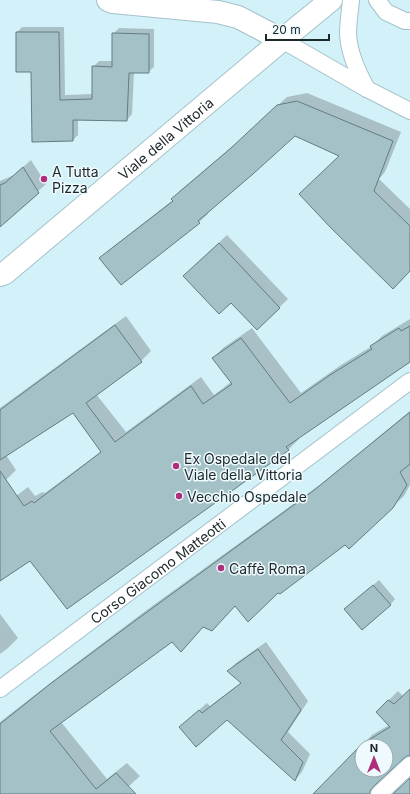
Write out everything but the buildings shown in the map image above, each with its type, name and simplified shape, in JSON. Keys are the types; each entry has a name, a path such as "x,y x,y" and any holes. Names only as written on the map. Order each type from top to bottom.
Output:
{"main road":[{"path":"108,0 113,2 218,12 238,18 282,40"},
{"name":"Viale della Vittoria","path":"0,275 5,273 331,0"}],"street":[{"path":"351,0 348,35 351,52 357,70 367,90"},
{"path":"377,0 386,12 405,21 410,21"},
{"path":"282,40 367,90 410,111"},
{"name":"Corso Giacomo Matteotti","path":"0,689 410,381"},
{"path":"379,794 410,765"}],"place":[{"name":"A Tutta Pizza","path":"44,179"},
{"name":"Ex Ospedale del Viale della Vittoria","path":"176,466"},
{"name":"Vecchio Ospedale","path":"179,496"},
{"name":"Caffè Roma","path":"221,568"}]}
